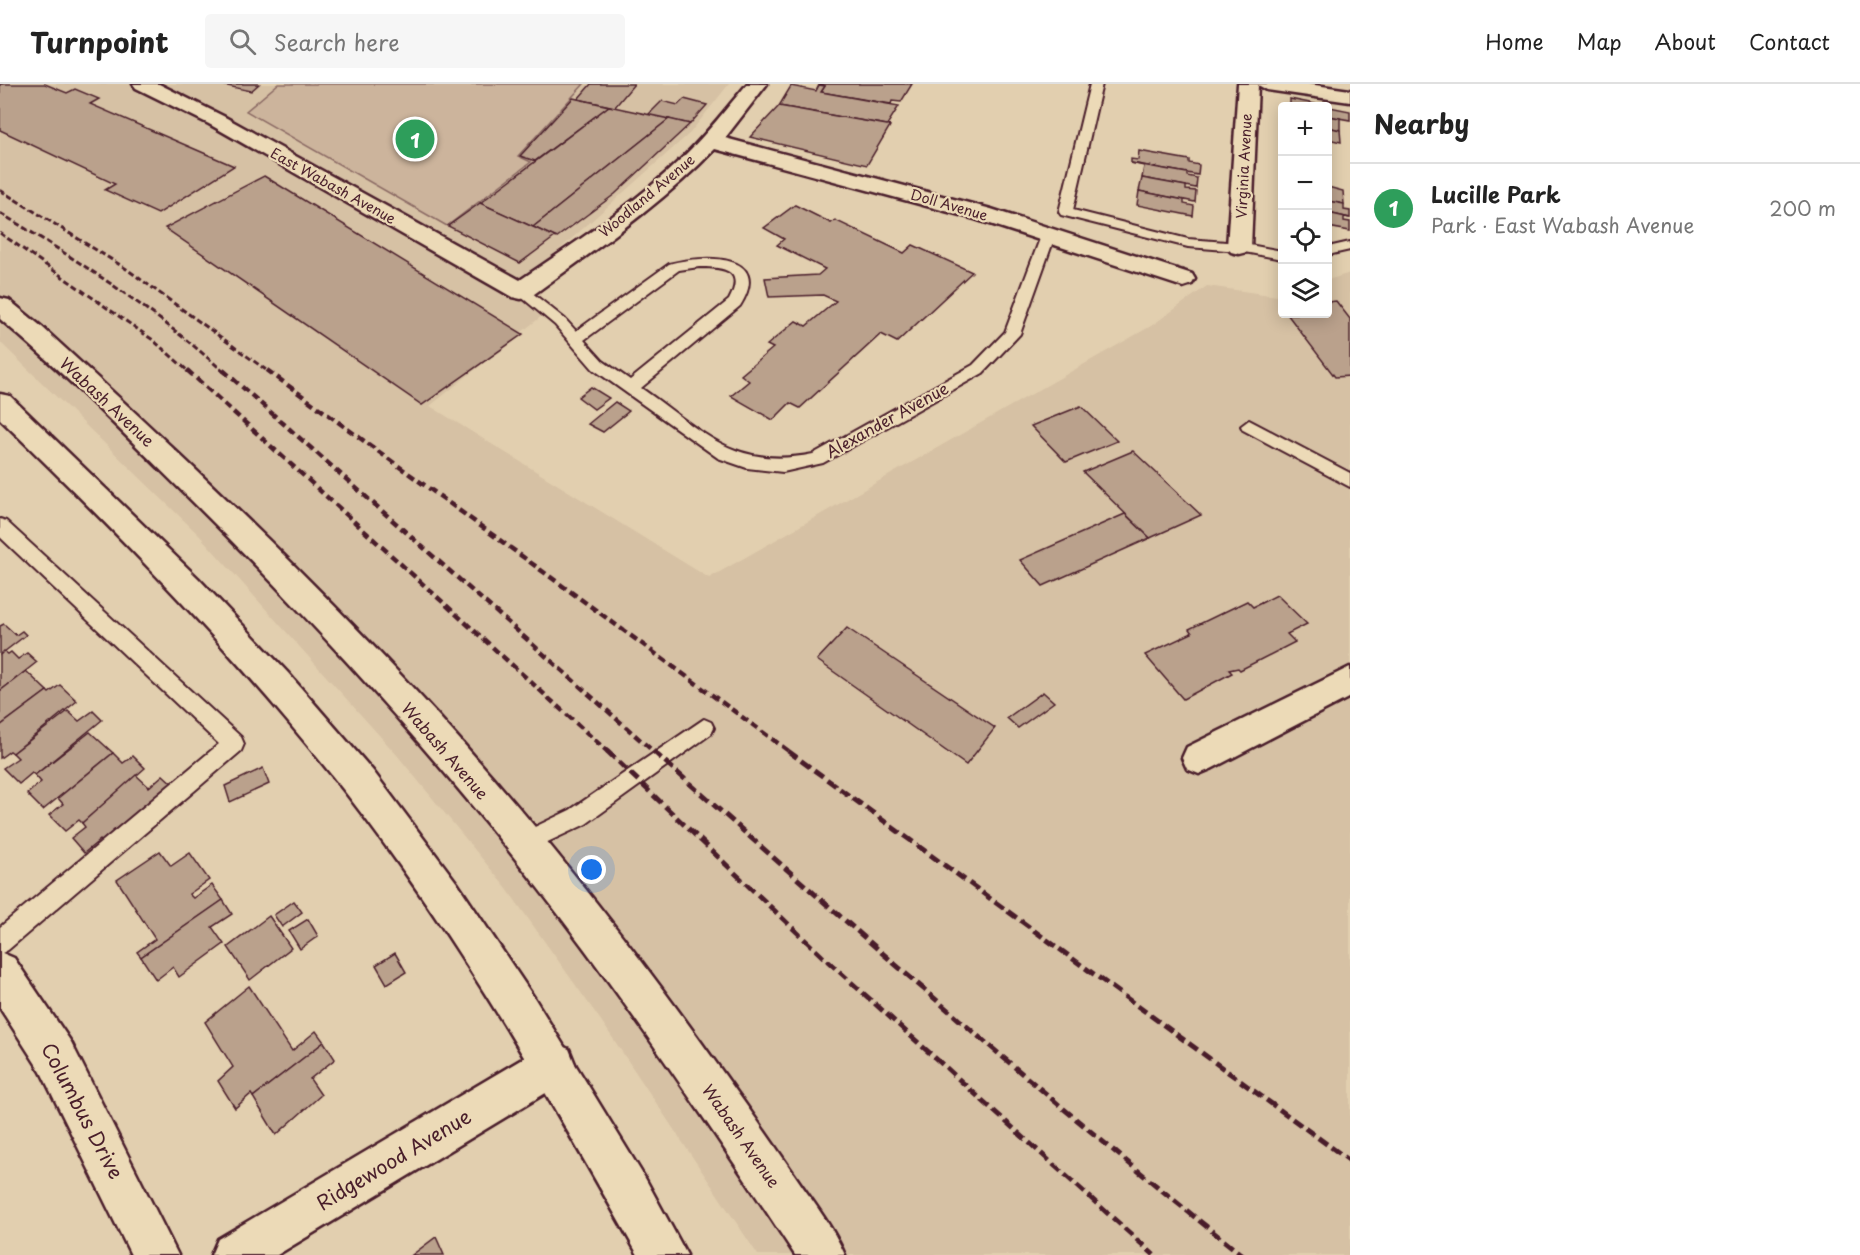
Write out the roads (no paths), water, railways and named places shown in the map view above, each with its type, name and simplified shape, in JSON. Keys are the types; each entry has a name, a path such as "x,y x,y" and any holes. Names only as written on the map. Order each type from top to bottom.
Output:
{"street":[{"name":"East Wabash Avenue","path":"143,84 216,120 521,291"},
{"name":"Woodland Avenue","path":"521,291 606,231 673,177 711,141 757,84"},
{"name":"Virginia Avenue","path":"1239,247 1248,84"},
{"path":"1267,84 1350,96"},
{"name":"Doll Avenue","path":"711,141 983,214 1183,279"},
{"name":"Wabash Avenue","path":"0,306 33,333 229,517 429,731 524,843 639,992 822,1255"},
{"path":"0,403 161,559 267,673 360,783 459,917 554,1064 664,1255"},
{"path":"1199,758 1350,681"},
{"name":"Columbus Drive","path":"0,972 56,1057 155,1255"},
{"name":"Ridgewood Avenue","path":"234,1255 554,1064"}],"lane":[{"path":"1096,84 1065,212 1188,243 1239,247 1278,254"},
{"name":"Alexander Avenue","path":"521,291 560,322 598,364 724,454 747,462 783,466 817,459 978,369 1012,333 1048,236"},
{"path":"1332,250 1350,246"},
{"path":"575,339 674,267 691,261 713,261 737,271 743,280 743,292 735,303 631,388"},
{"path":"1250,426 1350,481"},
{"path":"0,526 234,744 0,942"},
{"path":"524,843 578,817 704,728"}],"railway":[{"path":"0,190 125,268 269,372"},
{"path":"0,213 116,287 198,349 224,372"},
{"path":"0,233 153,340 189,372"},
{"path":"187,370 608,752"},
{"path":"223,370 654,752"},
{"path":"267,370 790,752"},
{"path":"607,751 822,956 1154,1255"},
{"path":"653,751 1018,1070 1242,1255"},
{"path":"788,751 1350,1161"}],"place":[{"name":"Lucille Park","path":"415,139"}]}
